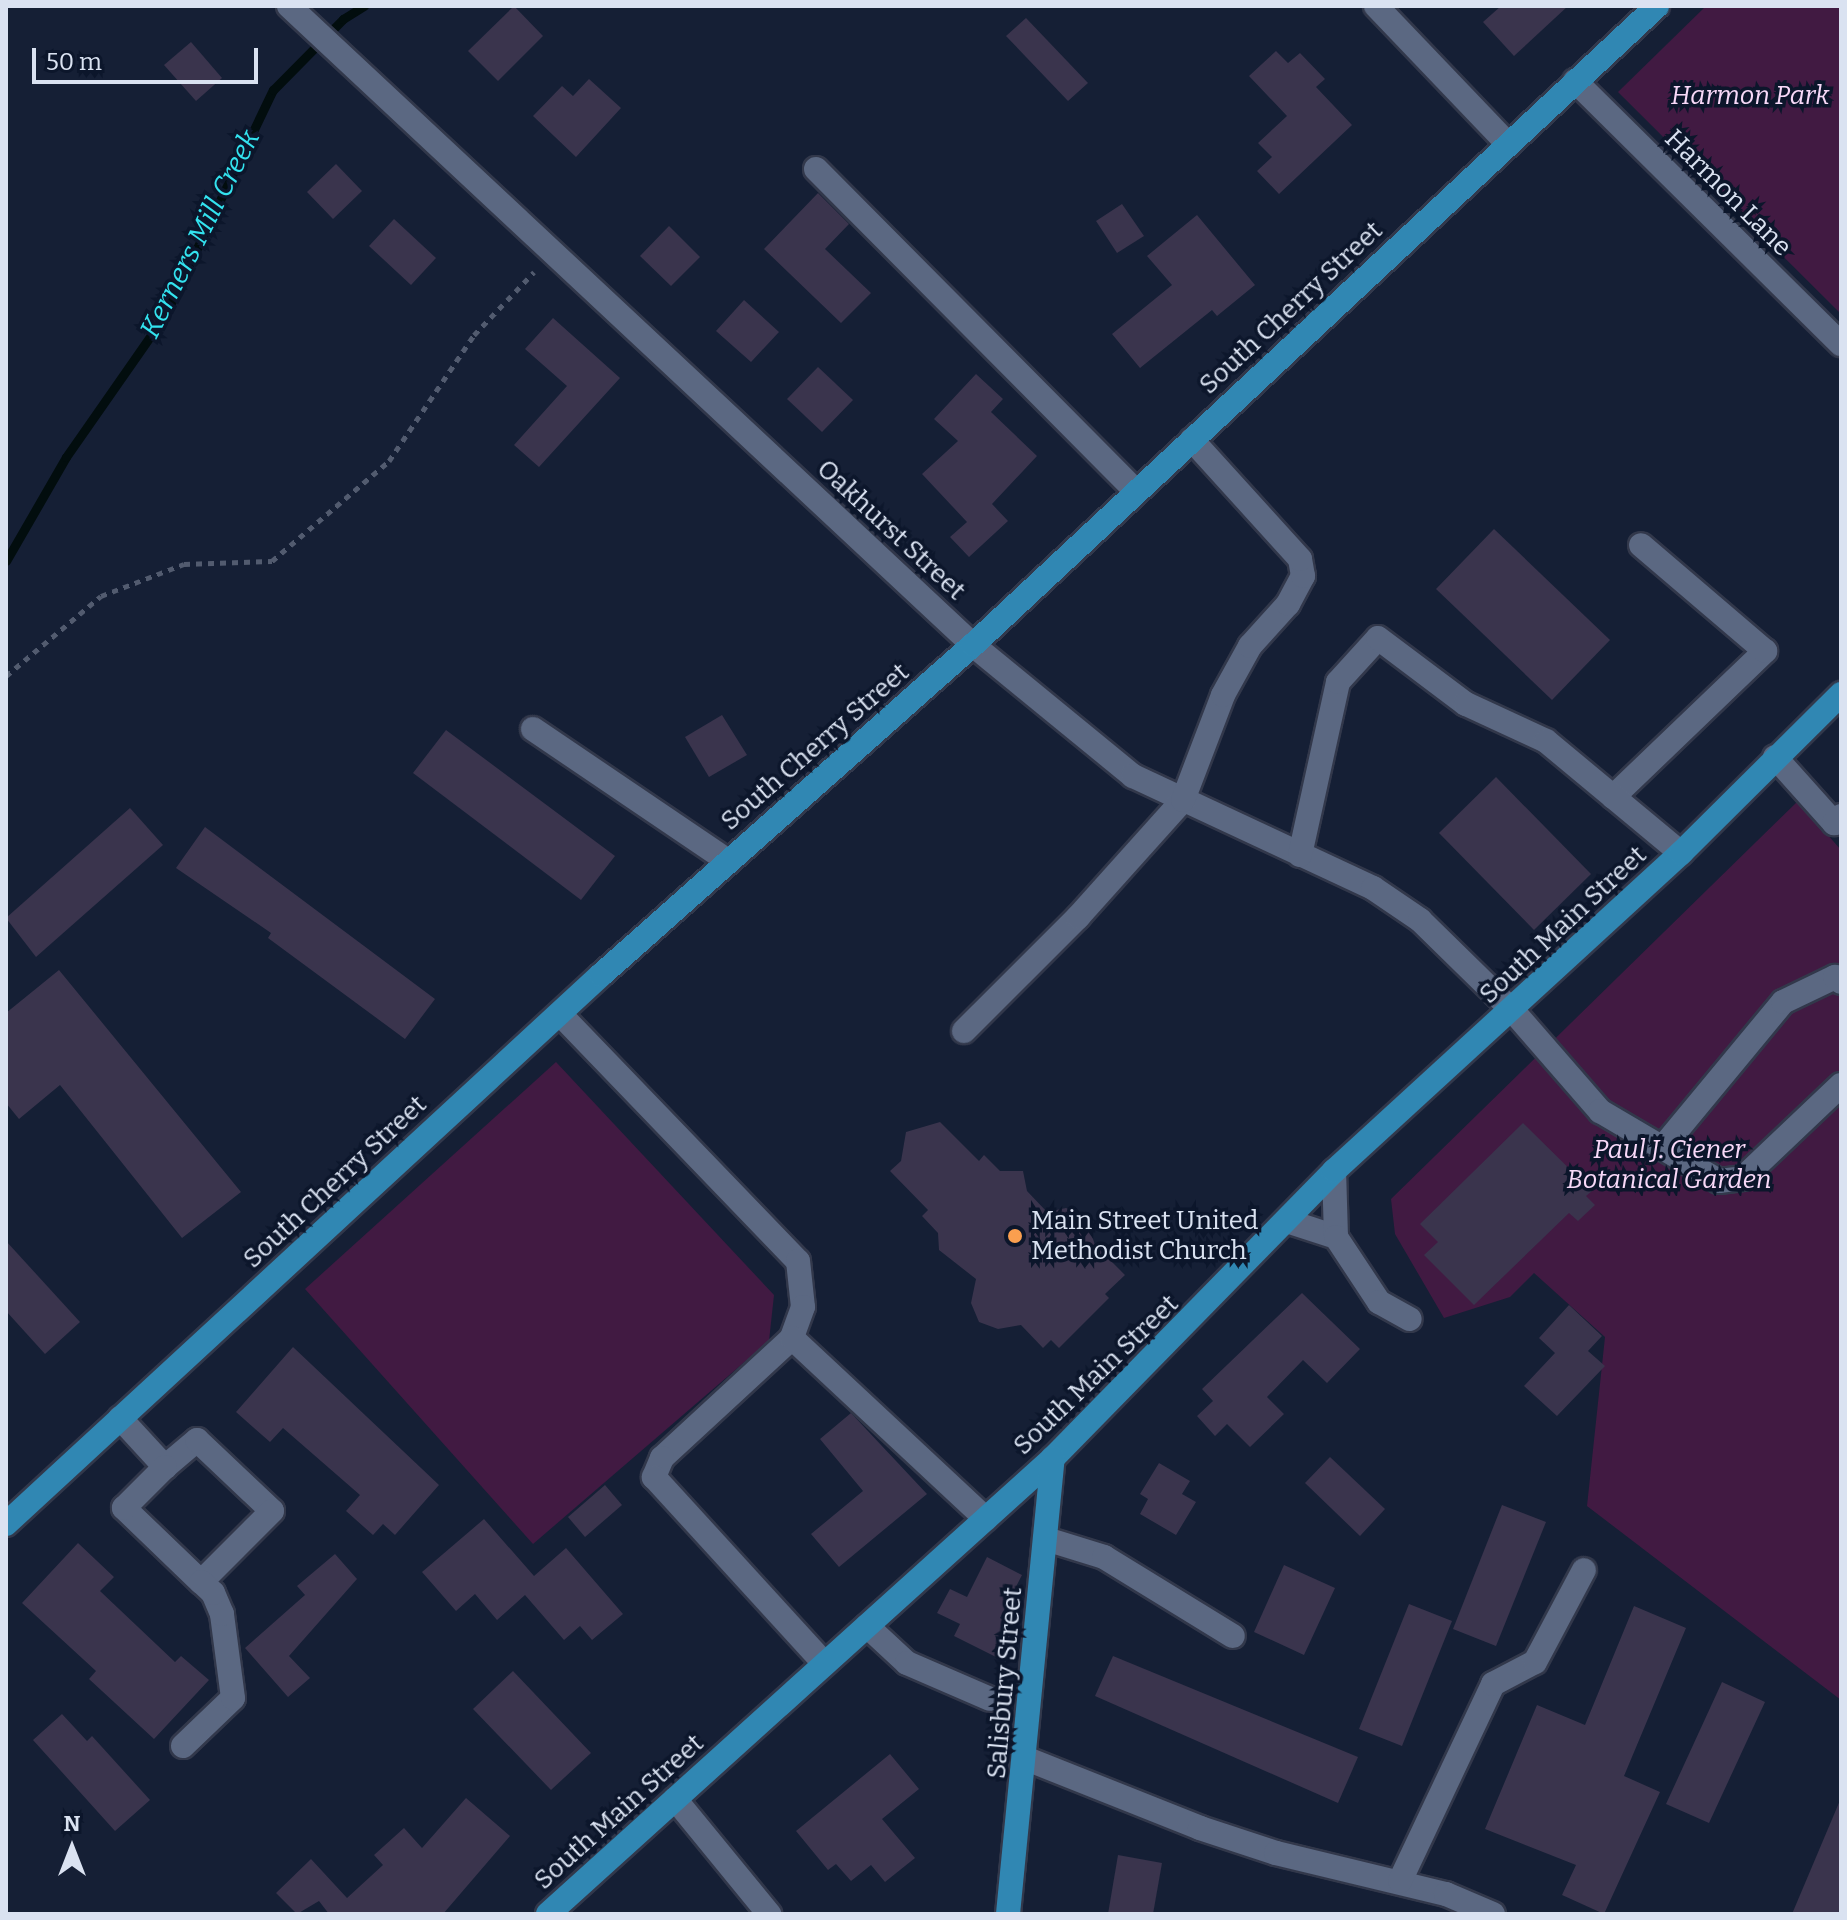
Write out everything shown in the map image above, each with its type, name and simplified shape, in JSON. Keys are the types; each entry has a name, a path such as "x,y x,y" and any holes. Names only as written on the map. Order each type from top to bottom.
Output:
{"main road":[{"name":"South Cherry Street","path":"6,1524 728,861 973,645 1657,6"},
{"name":"South Main Street","path":"548,1914 1053,1458 1334,1171 1513,1011 1681,853 1841,694"},
{"name":"Salisbury Street","path":"1008,1914 1027,1759 1053,1458"}],"street":[{"name":"Oakhurst Street","path":"289,6 973,645 1133,776 1373,888 1420,920 1513,1011 1600,1111 1719,1181 1743,1178 1841,1085"},
{"path":"1376,6 1507,143"},
{"name":"Harmon Lane","path":"1575,81 1841,344"},
{"path":"816,169 1136,491"},
{"path":"964,1031 1078,917 1183,800 1223,695 1250,646 1288,604 1303,576 1300,559 1192,440"},
{"path":"1613,797 1765,651 1641,545"},
{"path":"1300,855 1338,682 1378,638 1466,704 1546,741 1681,853"},
{"path":"533,729 728,861"},
{"path":"1775,757 1839,828"},
{"path":"1663,1147 1783,1002 1835,977 1841,982"},
{"path":"560,1014 798,1261 803,1307 792,1338 662,1458 654,1477 825,1664"},
{"path":"1334,1171 1336,1237 1379,1302 1410,1319"},
{"path":"1287,1221 1336,1237"},
{"path":"792,1338 986,1519"},
{"path":"120,1418 165,1467"},
{"path":"183,1746 233,1698 222,1614 213,1593 201,1582 124,1508 197,1440 272,1511 201,1582"},
{"path":"1046,1539 1104,1557 1233,1636"},
{"path":"1400,1881 1493,1684 1535,1662 1584,1570"},
{"path":"867,1626 907,1663 990,1699"},
{"path":"1027,1759 1215,1833 1400,1881 1493,1914"},
{"path":"675,1799 769,1914"}],"path":[{"path":"6,676 101,596 184,564 272,561 389,461 474,335 536,270"}],"green space":[{"name":"Harmon Park","path":"1706,6 1841,6 1841,314 1618,92"},
{"name":"Paul J. Ciener Botanical Garden","path":"1798,801 1841,850 1841,1700 1587,1506 1605,1337 1534,1273 1510,1297 1444,1318 1395,1234 1391,1199"},
{"path":"556,1062 774,1295 769,1341 533,1544 305,1289"}],"building":[{"path":"514,6 543,36 498,81 468,51"},
{"path":"1501,6 1568,6 1514,56 1483,22"},
{"path":"1026,18 1088,83 1068,101 1006,36"},
{"path":"191,42 222,78 196,101 164,65"},
{"path":"1276,51 1288,63 1300,53 1325,79 1316,87 1352,125 1279,194 1257,171 1272,157 1258,143 1287,116 1249,76"},
{"path":"589,79 621,108 576,157 533,116 562,86 573,96"},
{"path":"336,164 362,191 333,219 307,192"},
{"path":"818,193 849,224 825,249 871,293 841,323 764,249"},
{"path":"1122,204 1144,236 1117,253 1096,221"},
{"path":"1197,215 1255,285 1217,316 1212,310 1140,368 1112,334 1172,285 1147,256"},
{"path":"394,219 436,258 411,285 369,246"},
{"path":"669,226 700,257 671,286 640,256"},
{"path":"744,300 779,332 751,362 716,331"},
{"path":"553,318 620,378 539,467 514,445 567,386 525,349"},
{"path":"818,367 853,400 822,432 787,399"},
{"path":"976,374 1003,399 991,412 1037,456 992,504 1008,521 969,557 950,537 967,522 922,474 958,441 934,419"},
{"path":"1494,529 1610,640 1552,700 1436,589"},
{"path":"722,715 747,755 709,777 685,737"},
{"path":"446,730 615,856 581,900 413,773"},
{"path":"1496,777 1591,874 1534,930 1439,833"},
{"path":"130,808 163,845 36,957 6,918"},
{"path":"205,827 435,999 405,1039 268,938 271,933 176,868"},
{"path":"59,970 241,1192 182,1238 60,1085 19,1119 6,1103 6,1013"},
{"name":"Main Street United Methodist Church","path":"940,1122 979,1161 984,1155 1000,1171 1023,1171 1027,1191 1047,1212 1066,1208 1085,1215 1095,1245 1125,1275 1105,1294 1109,1298 1059,1348 1051,1340 1043,1348 1021,1325 998,1329 979,1322 971,1303 976,1279 939,1250 938,1233 922,1216 928,1210 890,1171 901,1161 906,1132"},
{"path":"1523,1123 1592,1191 1586,1196 1595,1205 1578,1221 1569,1213 1474,1305 1424,1255 1438,1242 1420,1224"},
{"path":"6,1241 80,1322 45,1354 6,1311"},
{"path":"1302,1293 1360,1349 1327,1383 1303,1360 1267,1397 1284,1414 1250,1447 1227,1424 1215,1436 1197,1416 1213,1401 1202,1389"},
{"path":"1569,1305 1602,1336 1588,1351 1605,1366 1557,1416 1524,1386 1555,1353 1539,1338"},
{"path":"293,1347 439,1485 395,1535 383,1524 373,1535 346,1511 360,1495 283,1428 270,1442 236,1412"},
{"path":"851,1413 927,1494 839,1567 811,1534 863,1491 820,1439"},
{"path":"1330,1457 1385,1509 1360,1536 1305,1483"},
{"path":"1159,1463 1190,1481 1182,1494 1196,1502 1176,1535 1140,1514 1148,1499 1140,1494"},
{"path":"605,1485 622,1505 585,1537 568,1517"},
{"path":"1502,1505 1546,1522 1496,1646 1453,1629"},
{"path":"484,1519 534,1576 566,1548 623,1614 592,1640 580,1626 564,1640 525,1595 497,1620 475,1594 456,1611 422,1572"},
{"path":"78,1543 114,1577 100,1591 175,1662 181,1656 209,1680 154,1739 89,1679 96,1671 22,1603"},
{"path":"335,1554 357,1579 289,1656 310,1678 288,1697 245,1648 305,1595 297,1586"},
{"path":"987,1557 1022,1575 1000,1618 1015,1626 998,1658 954,1636 960,1624 937,1613 950,1589 967,1597"},
{"path":"1284,1565 1335,1588 1304,1655 1254,1632"},
{"path":"1409,1604 1452,1621 1402,1746 1359,1729"},
{"path":"1634,1606 1686,1628 1624,1776 1660,1792 1604,1914 1562,1895 1576,1865 1485,1829 1537,1705 1585,1725"},
{"path":"1113,1656 1358,1757 1338,1803 1095,1696"},
{"path":"513,1671 591,1753 551,1790 473,1709"},
{"path":"1722,1682 1765,1702 1709,1823 1666,1804"},
{"path":"62,1714 87,1741 92,1736 150,1800 115,1831 33,1740"},
{"path":"890,1754 919,1789 882,1819 915,1858 885,1882 871,1865 851,1881 836,1864 828,1870 796,1831"},
{"path":"466,1798 510,1836 443,1914 329,1914 319,1901 297,1914 276,1893 311,1859 347,1898 383,1865 374,1855 404,1828 422,1848"},
{"path":"1841,1798 1841,1914 1792,1914"},
{"path":"1118,1855 1162,1863 1153,1914 1108,1914"}],"waterway":[{"name":"Kerners Mill Creek","path":"6,561 66,457 165,315 273,90 343,19 364,6"}],"place":[{"name":"Main Street United Methodist Church","path":"1015,1236"}]}
